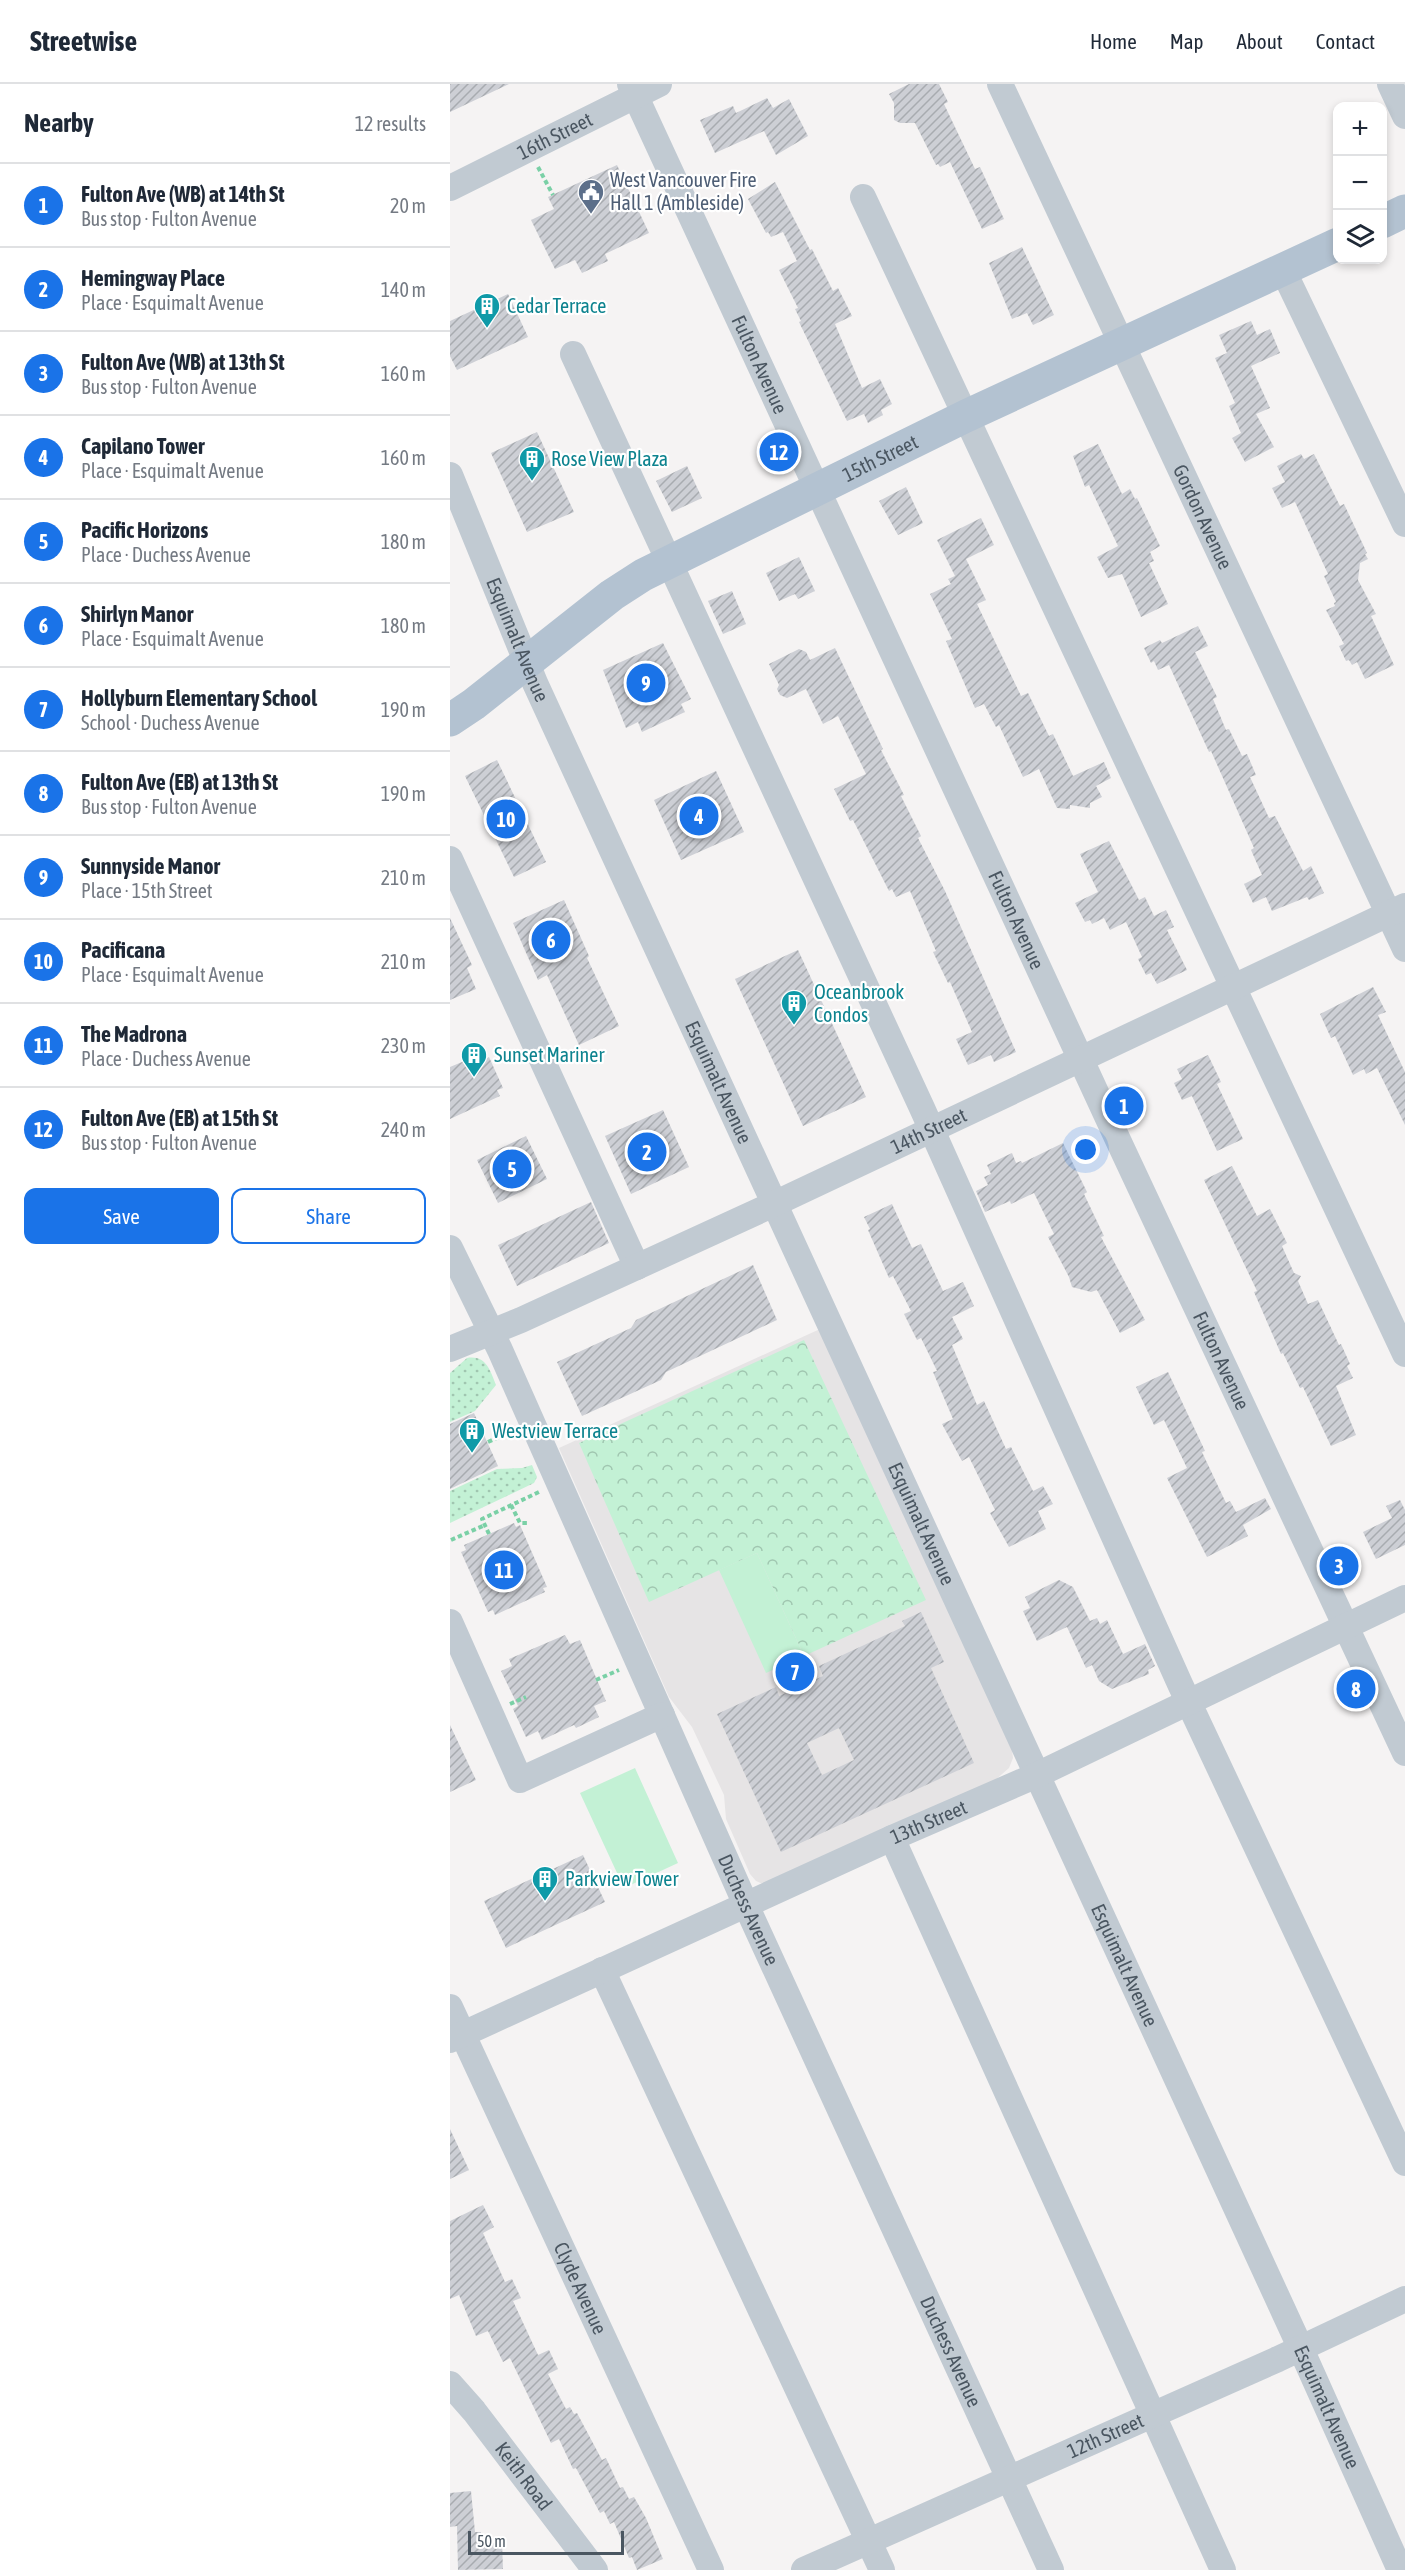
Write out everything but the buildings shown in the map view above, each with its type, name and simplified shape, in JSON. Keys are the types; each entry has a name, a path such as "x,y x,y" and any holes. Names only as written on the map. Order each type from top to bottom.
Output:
{"main road":[{"path":"1387,220 1405,211"},
{"name":"15th Street","path":"450,720 474,704 612,595 669,561 966,416 1333,246"}],"street":[{"name":"16th Street","path":"450,188 633,90 659,84"},
{"name":"Gordon Avenue","path":"1000,84 1123,345 1397,910 1405,949"},
{"path":"1390,84 1405,116"},
{"name":"Fulton Avenue","path":"633,90 1081,1060 1405,1753"},
{"path":"863,197 1405,1354"},
{"path":"1283,270 1405,524"},
{"path":"573,354 932,1130 1189,1702 1405,2163"},
{"name":"Esquimalt Avenue","path":"450,475 520,642 526,662 1400,2570"},
{"path":"450,859 637,1267"},
{"name":"14th Street","path":"450,1349 521,1320 774,1204 1397,910"},
{"name":"Duchess Avenue","path":"450,1248 490,1332 746,1905 1051,2570"},
{"name":"13th Street","path":"457,2037 892,1838 1037,1775 1347,1628 1405,1598"},
{"path":"450,1622 520,1780 662,1715"},
{"path":"892,1838 1223,2570"},
{"path":"602,1970 882,2570"},
{"name":"Clyde Avenue","path":"450,2007 457,2037 711,2570"},
{"name":"12th Street","path":"804,2570 868,2539 1009,2479 1300,2349 1405,2299"},
{"name":"Keith Road","path":"450,2384 474,2411 595,2570"}],"path":[{"path":"538,166 553,195"},
{"path":"488,1442 513,1431"},
{"path":"489,1534 482,1519 542,1491"},
{"path":"511,1505 520,1523 530,1523"},
{"path":"452,1540 484,1525"},
{"path":"597,1680 622,1669"}],"shaded area":[{"path":"820,1329 1012,1750 1013,1758 1009,1768 993,1782 763,1884 756,1881 750,1874 726,1819 724,1795 692,1727 669,1697 559,1448"}],"green space":[{"path":"804,1340 926,1600 804,1656 757,1553 649,1602 579,1443"},
{"path":"467,1358 483,1361 496,1385 475,1411 450,1422 450,1373"},
{"path":"532,1465 537,1477 534,1483 450,1523 450,1491 497,1469 522,1468"},
{"path":"757,1553 804,1656 766,1673 719,1570"},
{"path":"635,1768 678,1863 624,1888 580,1793"}],"place":[{"name":"West Vancouver Fire Hall 1 (Ambleside)","path":"591,215"},
{"name":"Cedar Terrace","path":"487,329"},
{"name":"Fulton Ave (EB) at 15th St","path":"779,452"},
{"name":"Rose View Plaza","path":"532,482"},
{"name":"Sunnyside Manor","path":"646,683"},
{"name":"Capilano Tower","path":"699,816"},
{"name":"Pacificana","path":"506,819"},
{"name":"Shirlyn Manor","path":"551,940"},
{"name":"Oceanbrook Condos","path":"794,1026"},
{"name":"Sunset Mariner","path":"474,1078"},
{"name":"Fulton Ave (WB) at 14th St","path":"1124,1106"},
{"name":"Hemingway Place","path":"647,1152"},
{"name":"Pacific Horizons","path":"512,1169"},
{"name":"Westview Terrace","path":"472,1454"},
{"name":"Fulton Ave (WB) at 13th St","path":"1339,1566"},
{"name":"The Madrona","path":"504,1570"},
{"name":"Hollyburn Elementary School","path":"795,1672"},
{"name":"Fulton Ave (EB) at 13th St","path":"1356,1689"},
{"name":"Parkview Tower","path":"545,1902"}]}
